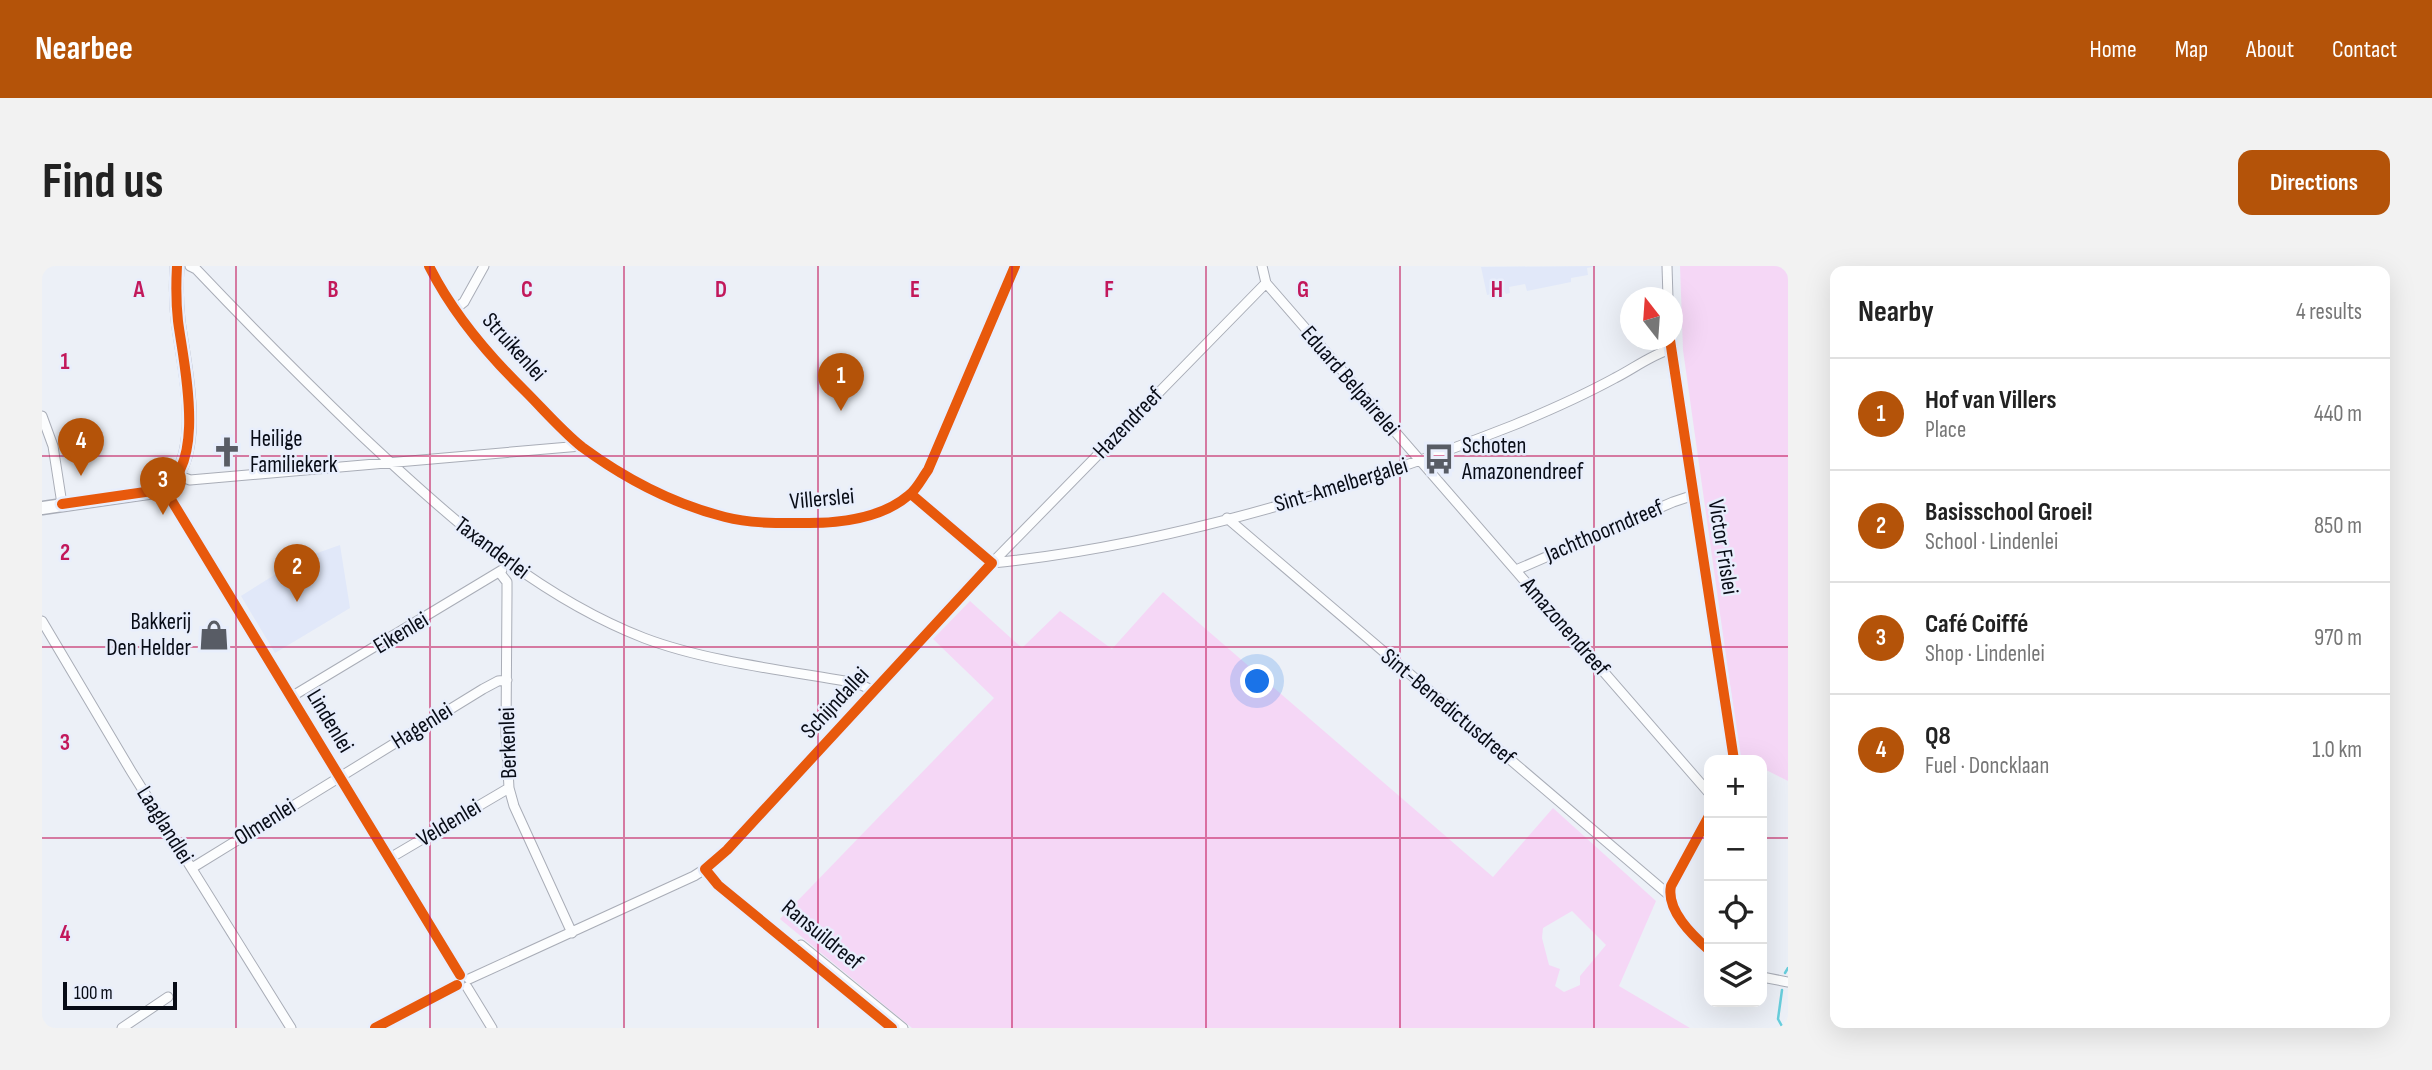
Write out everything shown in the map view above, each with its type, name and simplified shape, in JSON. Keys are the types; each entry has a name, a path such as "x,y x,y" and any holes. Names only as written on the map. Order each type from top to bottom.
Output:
{"street":[{"path":"42,508 164,488 177,475 183,460 189,418 178,317 177,266"},
{"name":"Taxanderlei","path":"190,266 391,463 507,563 580,607 645,638 710,656 858,683 874,691"},
{"name":"Struikenlei","path":"429,266 454,310 482,346 581,446"},
{"path":"454,310 464,302 484,266"},
{"name":"Villerslei","path":"581,446 659,493 689,506 727,517 774,523 820,523 859,519 891,508 911,494 928,470 1015,266"},
{"name":"Eduard Belpairelei","path":"1262,266 1266,283 1419,461"},
{"path":"1667,266 1668,287"},
{"name":"Hazendreef","path":"992,563 1266,283"},
{"name":"Sint-Amelbergalei","path":"992,563 1101,547 1165,534 1324,491 1419,461 1556,408 1659,350"},
{"name":"Victor Frislei","path":"1671,350 1733,755"},
{"path":"42,416 53,446 62,505"},
{"path":"177,475 190,481 581,446"},
{"name":"Amazonendreef","path":"1419,461 1704,787"},
{"name":"Lindenlei","path":"164,488 492,1028"},
{"path":"911,494 992,563"},
{"name":"Jachthoorndreef","path":"1516,570 1652,510 1694,495"},
{"name":"Sint-Benedictusdreef","path":"1227,518 1669,895"},
{"name":"Eikenlei","path":"291,697 500,573 507,563"},
{"name":"Schijndallei","path":"375,1028 463,982 705,869 727,850 992,563"},
{"path":"500,573 507,582 517,569"},
{"name":"Berkenlei","path":"507,582 509,788 519,817 572,933"},
{"name":"Laaglandlei","path":"42,621 291,1028"},
{"name":"Hagenlei","path":"340,777 483,689 498,681 507,680"},
{"name":"Olmenlei","path":"192,868 340,777"},
{"name":"Veldenlei","path":"390,858 509,788"},
{"path":"1704,945 1687,928 1669,895 1671,886 1708,818"},
{"name":"Ransuildreef","path":"705,869 718,885 892,1028"},
{"name":"Ransuildreef","path":"713,877 903,1028"},
{"path":"1767,978 1788,982"},
{"path":"122,1028 168,998"}],"shaded area":[{"path":"1597,266 1587,268 1588,275 1571,278 1571,282 1527,291 1525,284 1509,287 1510,293 1506,294 1504,291 1487,295 1481,267"},
{"path":"1680,266 1788,266 1788,781 1767,770 1767,755 1740,755 1683,350 1683,287 1681,287"},
{"path":"340,545 350,608 275,653 241,596 300,559"},
{"path":"1163,592 1493,877 1553,808 1656,901 1619,986 1690,1028 912,1028 780,919 994,698 933,639 970,601 1022,648 1060,611 1112,649","holes":["1572,911 1606,945 1580,976 1580,985 1564,992 1555,986 1560,969 1549,965 1542,938 1543,928"]}],"waterway":[{"path":"1785,973 1788,968"},
{"path":"1782,990 1778,1019 1783,1028"}],"cycle path":[{"path":"62,504 159,490 174,479 184,461 189,413 177,314 177,266"},
{"path":"429,266 449,301 484,348 582,447 632,479 687,505 735,519 788,523 822,523 862,518 887,509 914,490 928,470 1015,266"},
{"path":"1672,350 1733,755"},
{"path":"164,488 460,975"},
{"path":"892,1028 718,885 705,869 727,850 992,563 911,494"},
{"path":"1704,945 1676,913 1670,895 1671,886 1708,818"},
{"path":"375,1028 457,985"}],"place":[{"name":"Hof van Villers","path":"841,411"},
{"name":"Heilige Familiekerk","path":"227,452"},
{"name":"Schoten Amazonendreef","path":"1439,459"},
{"name":"Q8","path":"81,476"},
{"name":"Café Coiffé","path":"163,515"},
{"name":"Basisschool Groei!","path":"297,602"},
{"name":"Bakkerij Den Helder","path":"214,635"}]}
